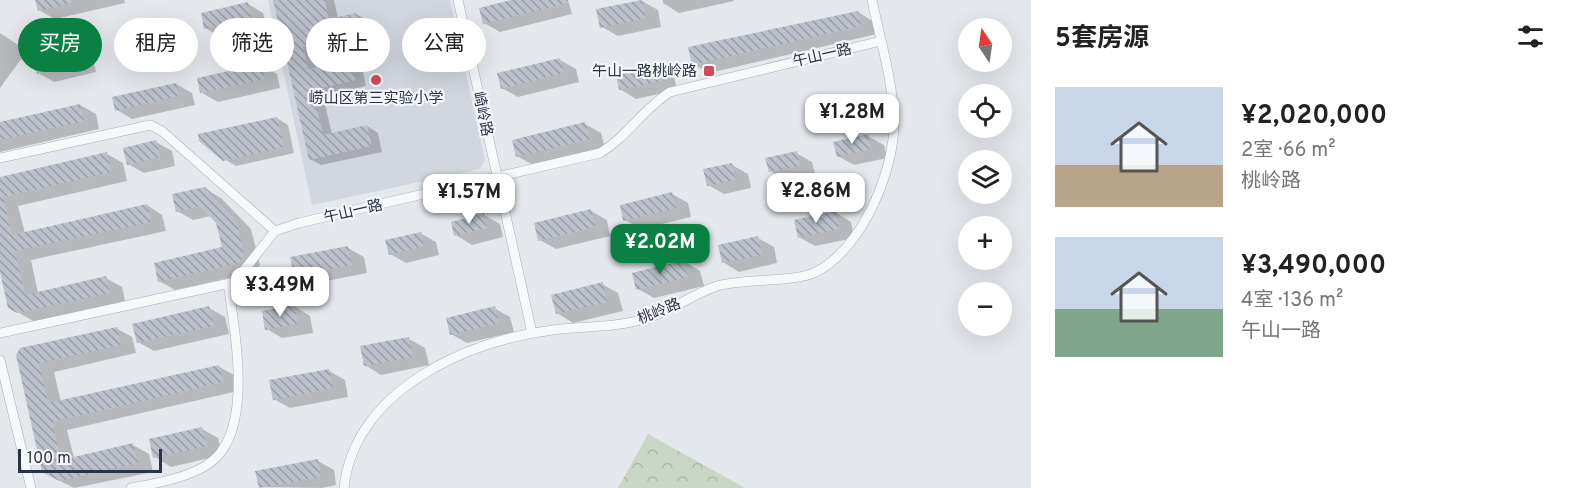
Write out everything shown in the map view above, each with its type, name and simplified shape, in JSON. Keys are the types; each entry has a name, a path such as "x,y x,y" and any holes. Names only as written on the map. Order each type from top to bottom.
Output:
{"street":[{"name":"崎岭路","path":"458,0 532,333"},
{"name":"桃岭路","path":"344,488 354,448 367,426 392,398 425,374 452,360 478,349 532,333 619,325 649,318 718,286 814,273 841,255 865,222 890,156 894,121 872,0"},
{"name":"午山一路","path":"274,231 298,223 497,179 600,153 616,143 654,102 684,87 881,41"},
{"path":"0,158 150,125 162,131 274,231 230,289 239,399 228,441 208,465 177,478 131,488"},
{"path":"0,333 235,282"},
{"path":"0,360 31,488"}],"shaded area":[{"name":"崂山区第三实验小学","path":"268,0 450,0 454,18 402,18 402,72 466,72 485,160 480,169 312,205 283,72 294,72 294,18 272,18"}],"green space":[{"path":"648,434 745,488 618,488"}],"building":[{"path":"35,0 71,0 72,3 38,11"},
{"path":"273,0 325,0 329,18 306,18 306,46 303,47 306,72 354,72 356,80 313,90 323,135 367,125 372,146 309,160 289,72 294,72 294,18 277,18"},
{"path":"511,0 568,0 568,3 486,23 486,18 482,18 479,8"},
{"path":"642,0 646,18 600,28 596,9"},
{"path":"248,2 251,18 210,18 210,28 204,29 201,13"},
{"path":"858,11 861,26 692,65 688,47"},
{"path":"356,13 357,18 334,18"},
{"path":"560,58 564,73 501,89 497,73"},
{"path":"658,66 662,81 619,90 616,75"},
{"path":"224,72 263,72 265,79 200,93 197,78"},
{"path":"176,83 179,96 115,111 112,97"},
{"path":"80,104 84,121 0,140 0,122"},
{"path":"277,117 284,147 223,161 199,141 198,134"},
{"path":"585,122 590,139 516,157 512,140"},
{"path":"868,134 871,149 837,157 833,142"},
{"path":"156,140 160,157 127,165 123,148"},
{"path":"797,151 800,166 769,172 765,158"},
{"path":"107,152 111,172 3,197 12,235 147,204 151,222 15,251 25,295 106,276 110,293 17,313 8,308 0,272 0,177"},
{"path":"732,163 735,180 707,186 703,169"},
{"path":"205,187 236,219 244,255 239,263 158,282 154,263 222,247 216,223 200,206 176,212 172,194"},
{"path":"672,192 676,208 623,221 620,205"},
{"path":"591,209 595,227 538,241 534,223"},
{"path":"835,211 839,229 798,238 794,220"},
{"path":"484,213 487,228 454,236 451,222"},
{"path":"421,232 424,246 389,255 385,240"},
{"path":"758,236 762,255 722,263 718,245"},
{"path":"348,246 352,265 294,276 290,257"},
{"path":"684,260 688,277 636,290 632,273"},
{"path":"603,282 607,302 556,314 551,295"},
{"path":"294,305 298,324 265,330 262,311"},
{"path":"209,306 214,326 137,343 132,324"},
{"path":"495,306 499,323 450,335 446,318"},
{"path":"117,327 121,345 39,363 48,403 219,365 223,382 52,422 61,460 133,443 138,463 59,481 42,472 16,355 20,348"},
{"path":"409,337 413,357 364,366 360,346"},
{"path":"329,369 333,388 273,400 269,380"},
{"path":"202,427 207,446 153,458 149,439"},
{"path":"318,459 321,477 259,488 255,471"}],"place":[{"name":"午山一路桃岭路","path":"709,71"},
{"name":"崂山区第三实验小学","path":"376,80"}]}
